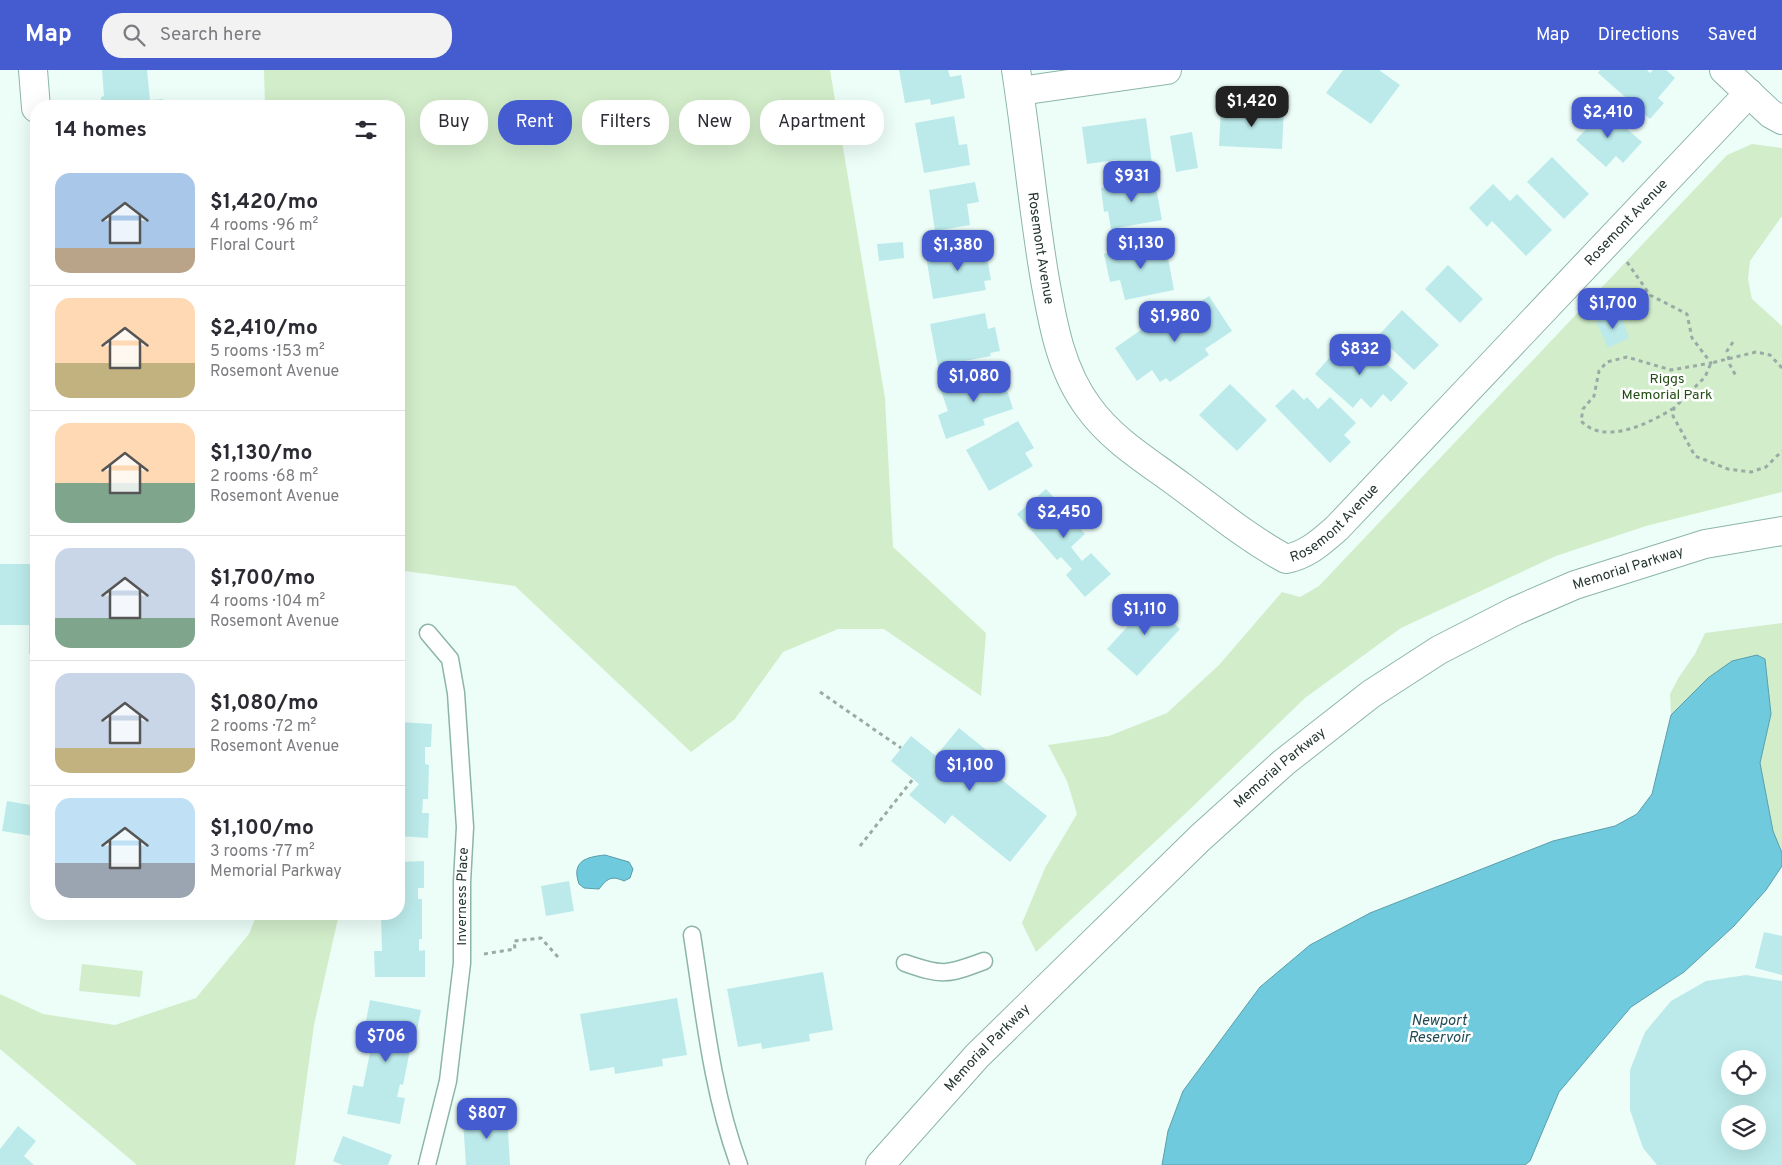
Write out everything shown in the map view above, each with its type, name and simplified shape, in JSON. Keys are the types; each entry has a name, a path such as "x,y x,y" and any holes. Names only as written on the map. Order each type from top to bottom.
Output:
{"street":[{"path":"33,70 35,100"},
{"path":"1018,81 1167,70"},
{"path":"1724,70 1771,114 1782,120"},
{"name":"Rosemont Avenue","path":"1018,81 1032,192 1054,332 1077,390 1103,426 1130,449 1286,560 1298,557 1315,547 1337,528 1749,93"},
{"name":"Memorial Parkway","path":"880,1165 977,1056 1200,838 1283,763 1371,694 1439,650 1515,611 1575,585 1705,544 1782,531"}],"lane":[{"name":"Inverness Place","path":"427,1165 448,1081 462,963 462,882 465,826 456,693 450,659 428,633"},
{"path":"692,935 713,1064 731,1143 739,1165"},
{"path":"905,963 936,974 954,972 984,961"}],"path":[{"path":"1606,243 1621,256 1650,295 1687,314 1692,338 1711,363"},
{"path":"1733,342 1727,351 1737,378"},
{"path":"1711,363 1705,378 1674,408 1659,417 1602,434 1588,429 1581,421 1582,408 1594,396 1599,371 1607,362 1627,357 1671,370 1756,352 1770,355 1782,368"},
{"path":"1674,408 1673,416 1695,456 1728,469 1750,472 1766,467 1782,451"},
{"path":"820,692 902,748"},
{"path":"860,846 913,779"},
{"path":"486,953 515,949 514,942 541,938 558,957"}],"green space":[{"path":"264,70 830,70 835,100 760,100 760,145 843,145 885,398 893,547 986,633 981,696 884,629 838,629 783,652 735,719 691,752 515,586 405,571 405,100 265,100"},
{"name":"Riggs Memorial Park","path":"1752,144 1782,148 1782,216 1750,261 1748,279 1752,299 1782,326 1782,492 1646,526 1556,556 1401,628 1305,698 1185,814 1036,952 1022,923 1045,868 1077,814 1067,781 1048,745 1109,736 1167,713 1219,665 1282,592 1300,597 1319,586 1727,155"},
{"path":"1782,623 1782,853 1773,831 1760,763 1771,714 1765,659 1708,678 1671,715 1670,694 1695,654 1705,633"},
{"path":"255,920 338,920 314,1025 295,1165 137,1165 0,1049 0,994 43,1014 115,1025 196,998 249,934"},
{"path":"82,964 143,971 140,997 79,991"}],"water":[{"name":"Newport Reservoir","path":"1757,655 1765,659 1771,714 1760,763 1773,831 1782,853 1782,866 1766,890 1734,926 1684,972 1631,1007 1559,1092 1530,1161 1525,1165 1162,1165 1168,1131 1183,1091 1260,987 1310,945 1370,913 1553,841 1615,826 1637,814 1652,794 1671,715 1708,678 1732,661"},
{"path":"605,855 629,862 633,869 630,878 624,881 612,878 599,889 584,888 579,884 577,876 579,865 586,859"}],"building":[{"path":"102,70 147,70 150,100 101,100 101,97 104,96"},
{"path":"899,70 948,70 950,77 961,75 965,98 931,105 930,99 905,103"},
{"path":"1343,70 1379,70 1400,85 1371,124 1326,93"},
{"path":"1600,70 1647,70 1650,73 1653,70 1666,70 1675,78 1658,98 1664,103 1650,119 1598,73"},
{"path":"1263,107 1284,108 1282,149 1219,146 1221,109 1263,111"},
{"path":"1604,109 1642,142 1623,163 1616,156 1606,167 1576,140"},
{"path":"954,116 959,145 967,144 970,165 924,173 915,123"},
{"path":"1146,118 1152,164 1117,168 1116,160 1087,164 1082,127"},
{"path":"1192,132 1198,168 1176,172 1170,136"},
{"path":"1552,157 1589,194 1564,219 1527,182"},
{"path":"1154,177 1162,220 1111,229 1108,211 1104,212 1101,188"},
{"path":"975,182 979,202 967,204 970,225 935,231 929,190"},
{"path":"1493,184 1510,201 1517,194 1552,230 1526,256 1492,221 1487,227 1469,208"},
{"path":"903,242 904,258 879,261 877,244"},
{"path":"1165,242 1174,290 1125,300 1120,280 1110,282 1104,254"},
{"path":"985,246 991,280 984,281 986,290 933,299 926,256"},
{"path":"1448,265 1483,299 1460,323 1425,289"},
{"path":"1209,296 1232,331 1205,349 1209,355 1170,382 1166,378 1160,382 1152,370 1137,381 1115,348 1151,323 1156,331"},
{"path":"1402,310 1439,345 1414,370 1378,336"},
{"path":"1620,312 1629,338 1608,348 1596,321"},
{"path":"985,313 988,329 995,327 1000,351 990,353 991,356 938,366 930,324"},
{"path":"1345,340 1364,356 1370,349 1408,383 1391,402 1383,394 1371,408 1361,398 1353,408 1315,374"},
{"path":"1000,368 1013,409 983,419 985,425 946,439 938,415 948,411 940,388"},
{"path":"1230,384 1267,420 1237,451 1199,415"},
{"path":"1293,389 1304,400 1307,397 1318,409 1330,397 1356,423 1344,435 1351,442 1330,463 1275,406"},
{"path":"1018,421 1034,448 1025,453 1033,466 989,491 966,450"},
{"path":"1046,489 1062,506 1069,500 1085,518 1077,525 1085,534 1071,547 1082,561 1091,553 1111,574 1085,597 1066,575 1072,569 1061,557 1057,560 1017,514"},
{"path":"0,564 30,564 30,654 29,625 0,625"},
{"path":"1157,594 1175,611 1168,618 1180,629 1137,676 1107,649"},
{"path":"405,722 432,724 431,747 425,747 425,764 429,765 428,799 423,799 422,813 429,813 428,838 405,836"},
{"path":"959,728 995,757 987,768 1047,816 1010,862 952,815 945,824 909,795 919,784 891,761 911,736 936,756"},
{"path":"7,801 30,805 30,836 2,831"},
{"path":"424,861 424,888 418,888 418,899 422,899 422,939 419,939 419,951 425,950 425,977 375,977 374,951 382,951 381,920 405,920 405,862"},
{"path":"569,881 574,911 546,916 541,886"},
{"path":"1764,932 1782,936 1782,975 1755,968"},
{"path":"823,972 833,1030 809,1034 810,1041 762,1049 761,1043 738,1047 727,989"},
{"path":"1746,975 1782,981 1782,1165 1657,1165 1643,1148 1630,1110 1630,1070 1645,1032 1671,1001 1706,981"},
{"path":"677,998 687,1055 662,1059 663,1066 615,1074 614,1067 590,1071 580,1014"},
{"path":"370,1000 421,1010 416,1035 411,1034 409,1045 411,1045 403,1085 400,1084 397,1097 405,1098 400,1124 347,1114 353,1085 363,1087 375,1028 365,1026"},
{"path":"507,1114 510,1165 466,1165 463,1121 471,1120 471,1116"},
{"path":"18,1126 36,1141 24,1156 34,1165 0,1165 0,1149"},
{"path":"343,1136 392,1155 388,1165 342,1165 333,1161"}]}
